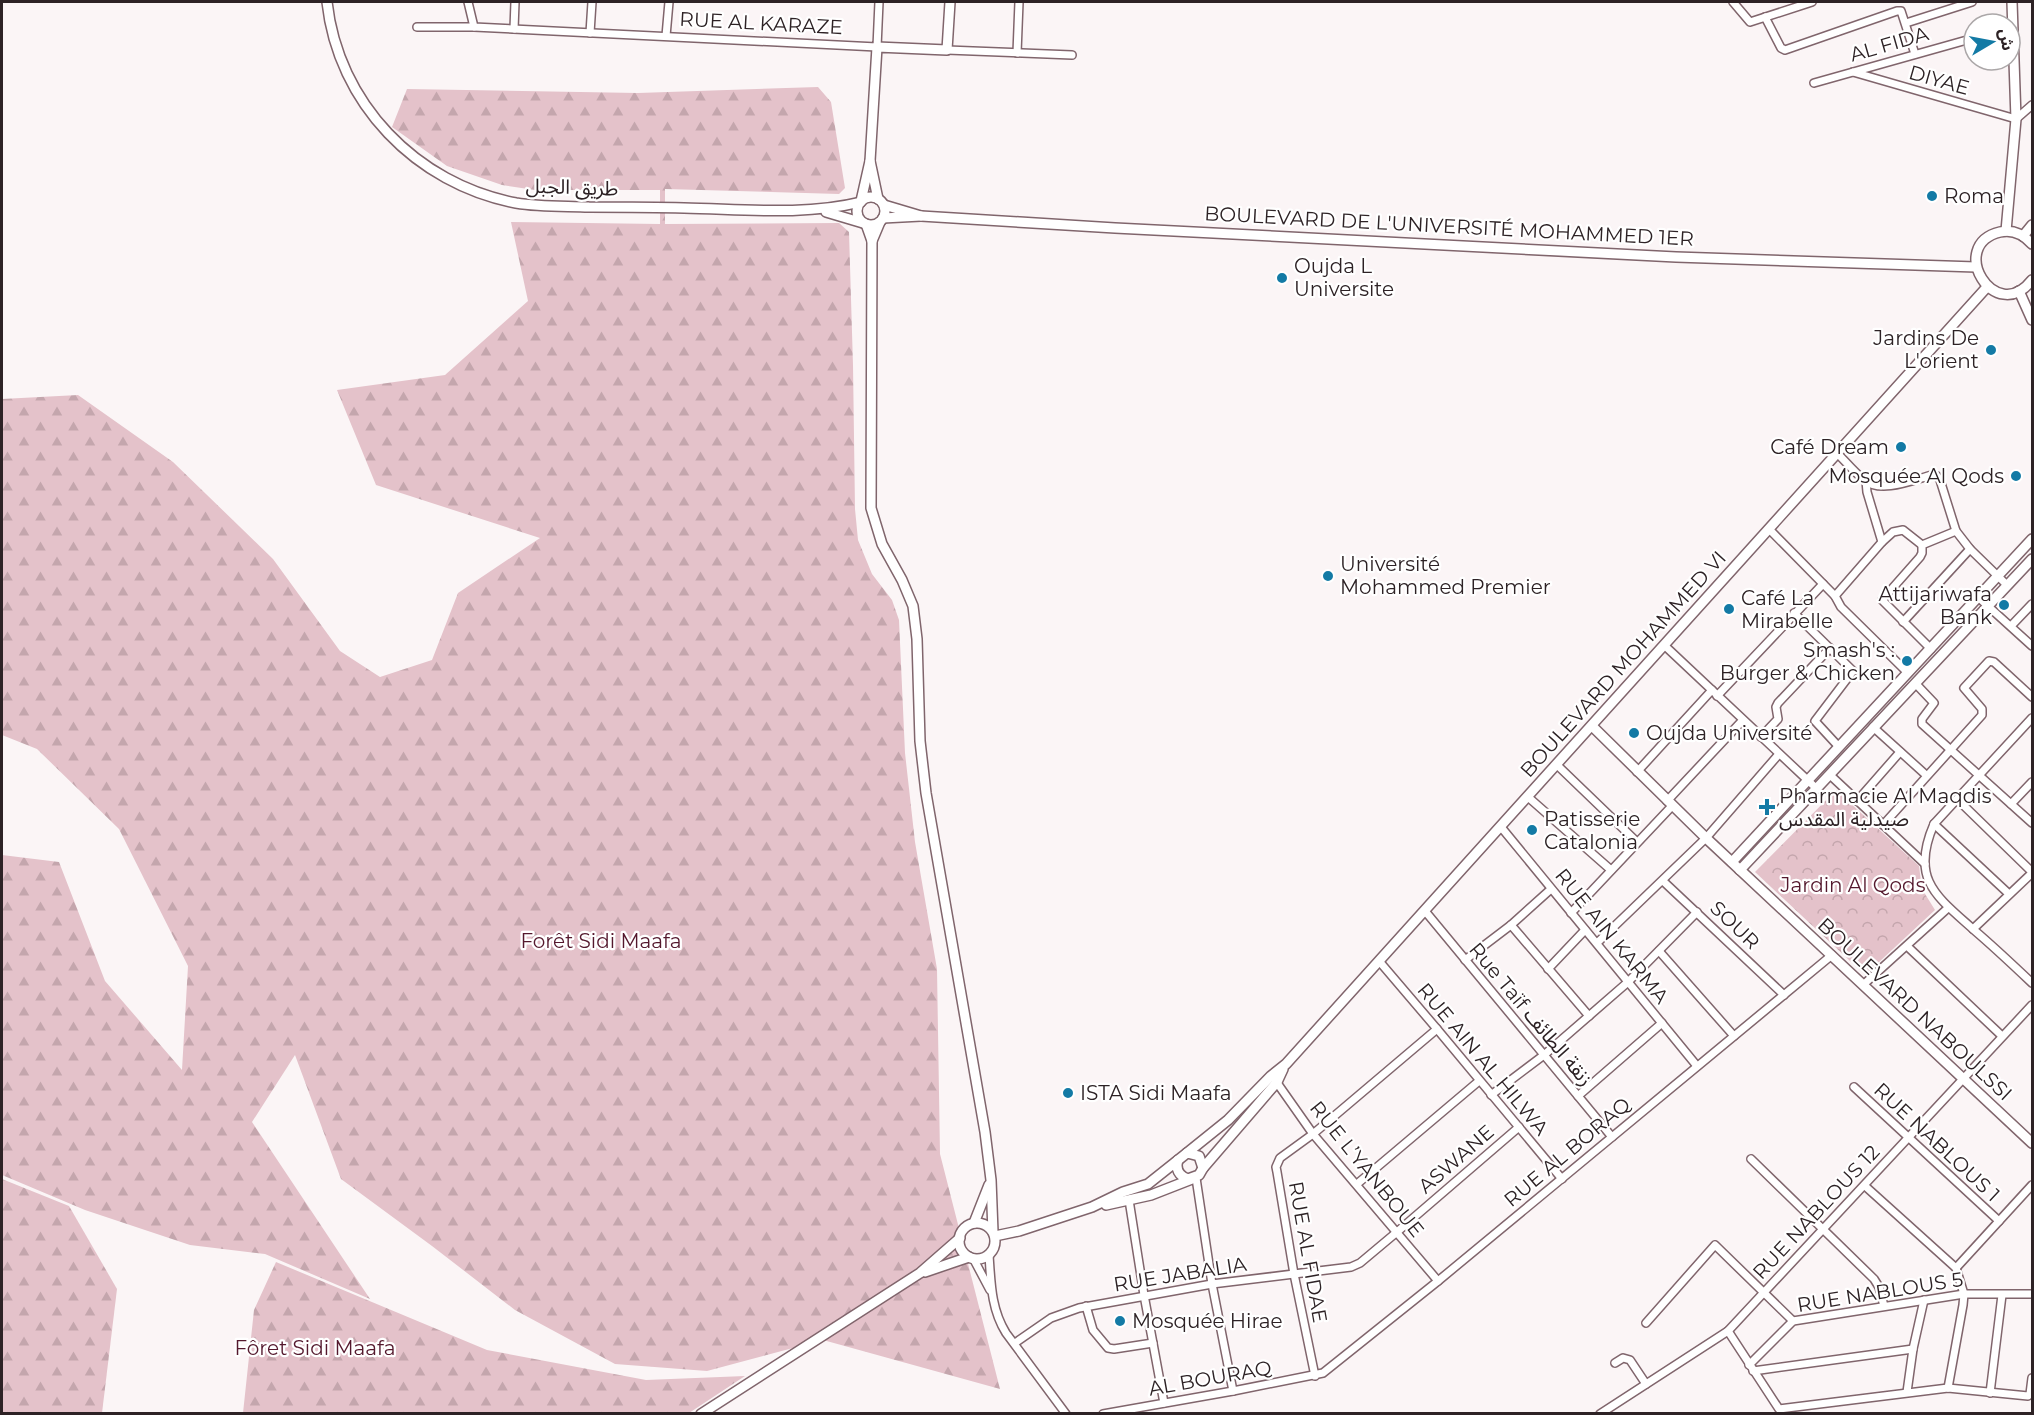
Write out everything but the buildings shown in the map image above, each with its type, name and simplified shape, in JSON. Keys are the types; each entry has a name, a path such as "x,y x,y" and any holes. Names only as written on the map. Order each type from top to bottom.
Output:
{"street":[{"name":"طريق الجبل","path":"327,2 339,54 352,83 369,111 388,135 410,154 434,171 459,184 501,199 546,206 814,210"},
{"path":"468,2 474,27"},
{"path":"514,29 515,2"},
{"path":"590,33 592,2"},
{"path":"666,36 669,2"},
{"path":"879,2 870,161 858,213 872,241 871,508 882,544 913,606 917,639 920,741 926,793 975,1071 991,1180 995,1237 989,1255 996,1315 1003,1328 1066,1413"},
{"path":"947,50 950,2"},
{"path":"1017,53 1019,2"},
{"path":"1733,2 1748,21 1812,2"},
{"path":"1906,23 1972,2"},
{"path":"1765,17 1781,48 1785,50 1901,11 1915,54"},
{"name":"RUE AL KARAZE","path":"417,27 474,27 1072,56"},
{"name":"AL FIDA","path":"1814,82 1962,41"},
{"name":"DIYAE","path":"1853,72 2016,119"},
{"path":"2006,231 2016,119 2013,72"},
{"path":"2016,119 2032,105"},
{"path":"870,161 885,210 872,241"},
{"path":"814,210 861,202 869,197 881,202"},
{"name":"BOULEVARD DE L'UNIVERSITÉ MOHAMMED 1ER","path":"881,202 921,216"},
{"path":"814,210 838,214 874,225 881,220"},
{"name":"BOULEVARD DE L'UNIVERSITÉ MOHAMMED 1ER","path":"881,220 921,216 1676,257 1976,267"},
{"path":"2023,236 2032,225"},
{"path":"2032,244 2023,236 2006,231 1992,235 1977,253 1976,267 1979,277 1988,287 2002,293 2019,291 2032,280"},
{"name":"BOULEVARD MOHAMMED VI","path":"1203,1168 1286,1064 1988,287"},
{"path":"2019,291 2032,320"},
{"path":"1837,453 1866,481 1880,486 1932,475 1937,476 1956,531 1970,549 2007,585"},
{"path":"1866,481 1866,492 1882,542"},
{"path":"1769,529 1835,596 1840,607 1908,673"},
{"path":"1835,596 1893,532 1903,530 1922,545"},
{"path":"1922,545 1956,531"},
{"path":"1732,862 2032,539"},
{"path":"1922,545 1920,557 1882,600 1931,649"},
{"path":"1903,622 1970,549"},
{"path":"1740,870 2032,559"},
{"path":"1637,772 1823,584"},
{"path":"1978,598 2032,646"},
{"path":"2011,626 2032,604"},
{"path":"1794,613 1853,671 1815,721 1839,747"},
{"path":"1664,645 1742,721 1817,789"},
{"path":"1761,737 1778,719 1776,707 1778,703 1830,648"},
{"path":"1883,825 1982,715 1982,709 1964,688 1992,660 2032,697"},
{"path":"1915,683 1934,703 1922,719 1922,724 2032,823"},
{"path":"2032,718 1934,824 1926,849 1925,864 1932,889 1948,908 2032,980"},
{"path":"1571,913 1637,842 1742,721"},
{"name":"BOULEVARD NABOULSSI","path":"1592,726 1670,804 2032,1143"},
{"path":"1874,727 1926,775"},
{"path":"1857,801 1900,752"},
{"path":"1598,943 1706,838 1779,754"},
{"path":"1557,765 1637,842"},
{"path":"1830,775 1925,864"},
{"path":"2011,804 2032,782"},
{"path":"1528,796 1611,870"},
{"path":"1957,799 2032,872 1973,929"},
{"path":"1934,824 2010,894"},
{"name":"RUE AIN KARMA","path":"1501,827 1697,1066"},
{"name":"SOUR","path":"1663,881 1784,995"},
{"path":"1465,960 1511,925 1551,889"},
{"path":"1863,984 1948,908"},
{"name":"Rue Taïf زنقة الطائف","path":"1425,911 1612,1137"},
{"path":"1491,1095 1544,1055 1628,982 1697,912"},
{"path":"1511,925 1589,1016"},
{"path":"1548,969 1585,930"},
{"path":"1908,946 2002,1036"},
{"path":"1659,951 1734,1036"},
{"name":"RUE AL BORAQ","path":"1323,1373 1438,1281 1832,955"},
{"name":"RUE AIN AL HILWA","path":"1379,961 1562,1179"},
{"name":"RUE NABLOUS 12","path":"1600,1413 1728,1331 2032,1005"},
{"path":"1578,1096 1662,1023"},
{"name":"RUE AL FIDAE","path":"1315,1376 1294,1274 1276,1167 1280,1158 1313,1134 1437,1029"},
{"name":"BOULEVARD MOHAMMED VI","path":"1187,1153 1274,1079"},
{"name":"RUE L’YANBOUE","path":"1274,1079 1313,1134 1438,1281"},
{"path":"1357,1184 1479,1081"},
{"name":"RUE NABLOUS 1","path":"1854,1087 1998,1221"},
{"name":"ASWANE","path":"1360,1263 1519,1127"},
{"path":"995,1237 1019,1232 1092,1207 1123,1192 1148,1184 1187,1153 1199,1156 1203,1168 1194,1178 1178,1186 1129,1200 1092,1207"},
{"path":"1751,1159 1877,1283 1884,1306"},
{"path":"1178,1160 1177,1168 1180,1176 1194,1178"},
{"path":"1194,1178 1233,1391"},
{"path":"975,1223 991,1180"},
{"path":"1956,1268 2032,1185"},
{"path":"1865,1186 1956,1268 1964,1294 1948,1388"},
{"path":"1129,1200 1164,1403"},
{"path":"992,1292 971,1257 961,1247 960,1238 963,1230 975,1223 984,1223 995,1237"},
{"path":"701,1413 920,1273 960,1238"},
{"path":"1646,1323 1715,1245 1793,1321"},
{"path":"920,1273 971,1257 981,1258 989,1255"},
{"name":"RUE JABALIA","path":"1015,1343 1051,1318 1086,1306 1212,1284 1339,1269 1360,1263"},
{"name":"RUE NABLOUS 5","path":"1751,1368 1793,1321 1964,1294 2032,1294"},
{"path":"1990,1393 2002,1295"},
{"path":"1907,1392 1913,1349 1924,1300"},
{"path":"1086,1306 1093,1330 1108,1348 1153,1343"},
{"path":"1728,1331 1779,1409 1948,1388 2031,1396 2032,1378"},
{"path":"1751,1368 1913,1349"},
{"path":"1615,1363 1623,1358 1630,1360 1646,1384"},
{"name":"AL BOURAQ","path":"1103,1413 1323,1373"}],"green space":[{"name":"Forêt Sidi Maafa","path":"818,87 831,102 845,188 839,194 665,189 665,224 839,223 849,232 855,509 858,540 872,574 892,600 899,620 905,753 915,842 937,969 940,1154 1000,1389 823,1340 707,1371 615,1364 515,1310 341,1179 295,1055 252,1122 370,1299 265,1254 190,1245 85,1210 2,1175 2,855 59,862 105,981 182,1070 188,966 119,829 37,749 2,735 2,399 78,395 173,462 273,559 340,651 380,677 432,660 458,593 540,538 376,485 337,390 445,375 528,301 511,222 660,224 660,190 535,190 502,185 447,166 392,127 407,89 638,93"},
{"name":"Jardin Al Qods","path":"1836,790 1919,866 1922,889 1935,910 1865,975 1755,872"},
{"path":"2,1179 69,1206 117,1289 102,1413 2,1413"},
{"name":"Fôret Sidi Maafa","path":"276,1262 487,1350 646,1380 745,1376 689,1413 243,1413 254,1310"}],"place":[{"name":"Roma","path":"1932,196"},
{"name":"Oujda L Universite","path":"1282,278"},
{"name":"Jardins De L'orient","path":"1991,350"},
{"name":"Café Dream","path":"1901,447"},
{"name":"Mosquée Al Qods","path":"2016,476"},
{"name":"Université Mohammed Premier","path":"1328,576"},
{"name":"Attijariwafa Bank","path":"2004,605"},
{"name":"Café La Mirabelle","path":"1729,609"},
{"name":"Smash's : Burger & Chicken","path":"1907,661"},
{"name":"Oujda Université","path":"1634,733"},
{"name":"Pharmacie Al Maqdis صيدلية المقدس","path":"1767,807"},
{"name":"Patisserie Catalonia","path":"1532,830"},
{"name":"ISTA Sidi Maafa","path":"1068,1093"},
{"name":"Mosquée Hirae","path":"1120,1321"}]}
